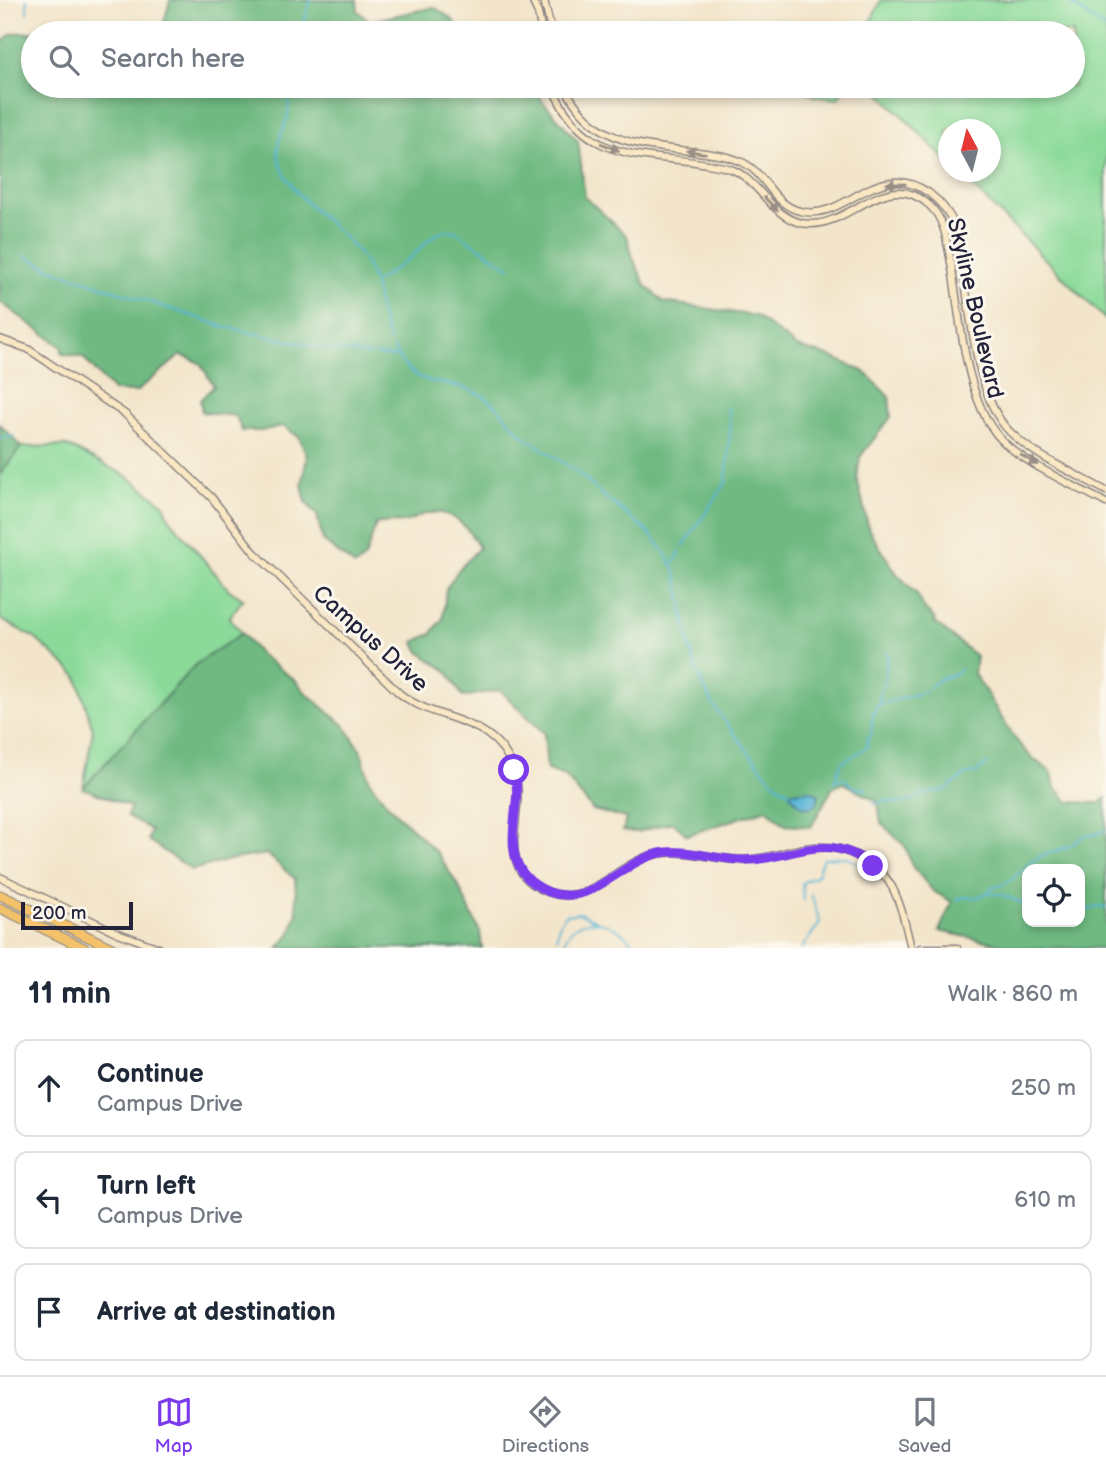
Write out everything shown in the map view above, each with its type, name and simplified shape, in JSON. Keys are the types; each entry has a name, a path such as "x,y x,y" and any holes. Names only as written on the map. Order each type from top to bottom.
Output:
{"highway":[{"path":"0,895 112,948"},
{"path":"0,908 85,948"}],"main road":[{"path":"532,0 540,21"},
{"path":"544,0 549,21"},
{"name":"Skyline Boulevard","path":"558,98 566,113 599,143 636,156 730,169 743,175 781,214 794,221 812,224 836,220 868,199 893,192 906,193 925,202 936,213 944,228 975,396 990,425 1022,456 1106,503"},
{"name":"Skyline Boulevard","path":"570,98 587,120 610,136 641,145 734,159 749,166 779,200 799,211 825,211 879,184 908,184 930,195 944,207 955,226 982,377 986,392 1000,420 1028,446 1106,491"},
{"path":"925,202 930,195"},
{"name":"Campus Drive","path":"0,339 28,349 125,414 212,498 254,552 399,693 427,710 478,727 497,741 510,761 516,779 513,839 515,856 524,874 534,884 559,895 578,895 596,888 623,868 641,859 664,852 754,860 806,848 839,849 866,861 890,883 898,900 911,948"},
{"path":"0,877 117,933 159,948"},
{"path":"920,948 957,948"}],"green space":[{"path":"170,0 357,0 358,11 370,21 164,21"},
{"path":"881,0 1106,0 1106,320 968,182 1001,182 1001,119 938,119 938,152 885,98 1085,98 1085,21 871,21"},
{"path":"434,7 453,21 370,21"},
{"path":"12,33 21,33 21,98 541,98 578,141 585,197 627,236 645,285 664,302 756,316 797,347 832,357 865,372 889,397 891,417 860,457 857,478 869,530 897,574 917,594 935,623 976,656 974,674 1022,747 1052,773 1055,787 1069,802 1099,803 1106,798 1106,948 1020,948 939,931 952,902 933,891 912,866 905,846 881,823 878,802 844,783 833,787 811,827 785,825 767,809 687,835 672,822 638,832 623,831 626,818 593,810 565,776 547,770 544,733 500,690 463,697 447,671 421,653 414,642 431,634 443,618 446,589 459,569 479,548 460,522 446,514 438,513 403,522 376,524 365,558 355,566 323,541 317,515 306,502 302,485 307,456 299,437 283,426 260,431 242,431 236,416 202,412 200,400 214,386 200,363 181,355 136,392 113,391 83,357 62,354 62,347 0,302 0,44"},
{"path":"0,424 21,447 0,474"},
{"path":"67,446 127,476 164,504 169,518 229,590 243,599 229,618 243,634 195,665 83,788 93,730 77,676 35,638 0,619 0,474 21,447"},
{"path":"242,633 259,654 295,680 306,693 344,725 360,749 370,782 389,806 438,854 460,889 480,932 482,948 278,948 291,933 297,912 295,879 267,854 233,859 192,870 148,840 151,830 127,816 131,807 83,788 195,665"}],"water":[{"path":"811,790 819,795 817,804 808,807 798,803 789,792"}],"waterway":[{"path":"27,0 27,13"},
{"path":"304,21 311,0"},
{"path":"1065,0 1106,29"},
{"path":"289,98 289,109 278,148 285,174 305,201 342,235 364,261 373,281 391,342"},
{"path":"376,282 443,231 455,231 510,268"},
{"path":"26,256 51,269 225,327 332,350 371,355"},
{"path":"393,347 411,372 433,382 470,390 489,400 525,437 579,474 641,526 658,544 677,577 686,630 697,670 707,693 724,720 764,770 790,792"},
{"path":"377,355 397,357"},
{"path":"683,546 726,483 730,429 728,407"},
{"path":"0,438 14,436"},
{"path":"674,563 680,552"},
{"path":"834,781 841,763 867,747 873,712 880,704 879,692 883,687 887,651"},
{"path":"881,704 924,692 941,678 951,676 961,669"},
{"path":"873,804 885,801 899,803 913,800 923,794 946,790 965,775 977,773 988,763"},
{"path":"835,781 843,778 855,788 867,789"},
{"path":"957,900 983,895 992,887 1012,879 1041,856 1070,846 1085,835 1106,830"},
{"path":"803,900 802,883 817,875 823,858 846,857 866,869"},
{"path":"989,893 1000,894 1022,903"},
{"path":"802,948 820,923 811,894"},
{"path":"1085,909 1106,907"},
{"path":"565,915 579,913 597,921"},
{"path":"557,938 564,916"},
{"path":"563,948 571,930 586,922 603,923 612,927 637,948"}],"route":[{"path":"514,770 517,789 513,839 515,856 528,879 550,893 568,896 587,892 623,868 664,852 754,860 819,846 849,852 873,866"}]}
